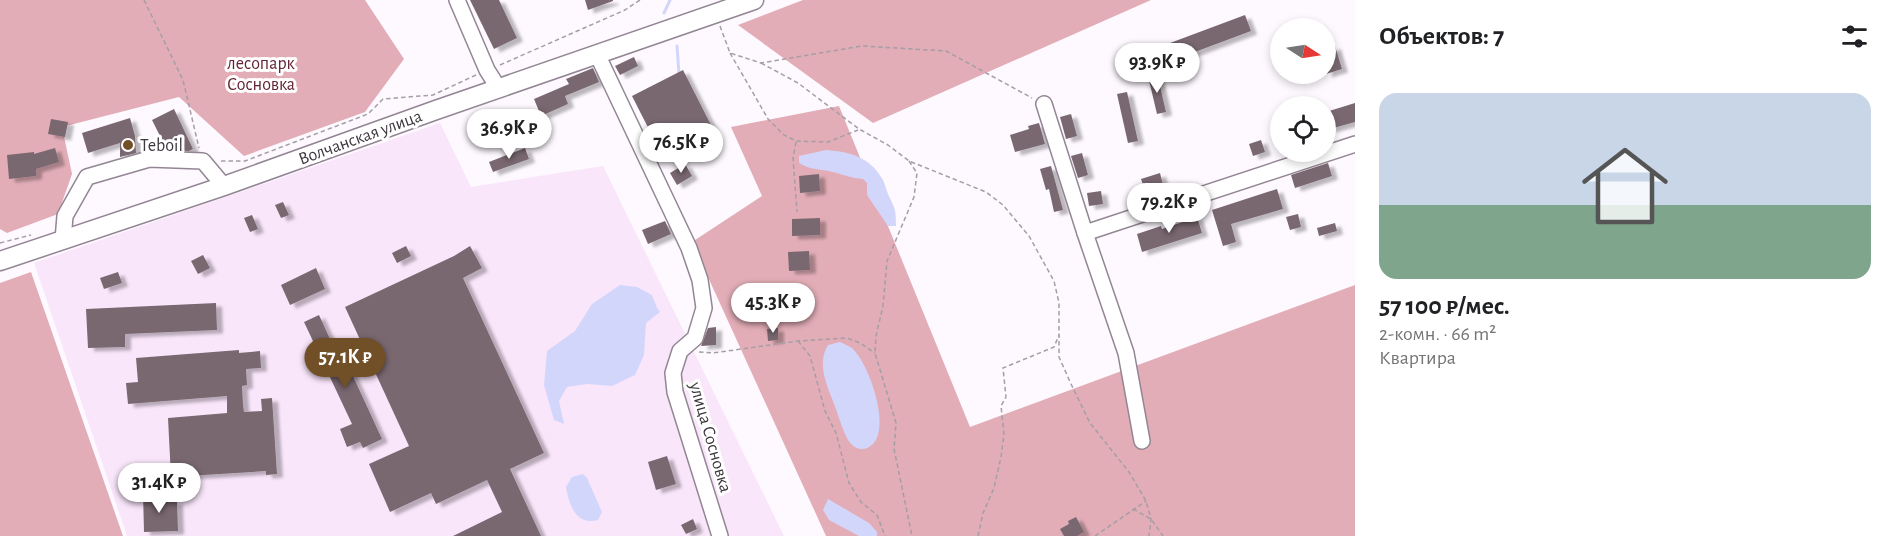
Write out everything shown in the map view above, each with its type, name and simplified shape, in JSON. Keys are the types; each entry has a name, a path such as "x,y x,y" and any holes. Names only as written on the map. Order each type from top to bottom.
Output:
{"main road":[{"name":"Волчанская улица","path":"0,261 224,186 754,0"}],"street":[{"path":"457,0 487,70 499,89"},
{"name":"улица Сосновка","path":"597,54 689,248 700,280 704,308 695,338 680,351 673,373 675,392 720,536"},
{"path":"1044,104 1126,352 1142,441"},
{"path":"1085,233 1355,144"},
{"path":"63,240 65,216 87,177 149,159 203,161 224,186"}],"path":[{"path":"144,0 183,80 203,161 245,161 368,114 383,99 433,95 625,10 640,0"},
{"path":"716,14 730,53 768,119 784,135 796,141 828,142 859,129"},
{"path":"761,63 862,46 946,51 1044,104"},
{"path":"730,53 761,63 798,83 859,129 909,161 986,192 1004,205 1029,236 1054,280 1059,303 1059,357 1071,384 1090,423 1129,472 1146,501 1151,519 1163,536"},
{"path":"796,141 794,158 797,212"},
{"path":"909,161 917,173 914,197 887,261 883,306 876,336 875,353 896,423 894,449 912,536"},
{"path":"0,243 37,233"},
{"path":"978,536 1002,458 1004,434 1001,406 1006,397 1003,368 1054,346 1059,335"},
{"path":"680,351 713,353 798,341 847,338 875,353"},
{"path":"798,341 810,356 825,411 836,433 849,483 861,502 878,514 885,536"},
{"path":"1095,536 1146,501"},
{"path":"1132,509 1151,519"},
{"path":"1149,536 1151,519"}],"shaded area":[{"path":"440,123 471,187 603,166 784,536 127,536 34,263"}],"green space":[{"name":"лесопарк Сосновка","path":"0,0 365,0 404,59 365,112 244,156 179,97 62,127 72,174 58,214 7,233 0,229"},
{"path":"803,0 1151,0 873,123 738,25"},
{"path":"839,106 970,427 1355,285 1355,536 826,536 692,242 762,196 731,127"},
{"path":"31,272 123,536 0,536 0,283"}],"water":[{"path":"826,150 852,154 866,161 878,172 894,206 896,226 888,226 867,195 867,183 863,179 811,168 799,163 799,156"},
{"path":"620,285 637,287 652,295 660,312 646,323 644,355 635,375 612,386 587,384 567,387 559,401 564,424 554,420 544,385 547,351 575,331 592,304"},
{"path":"840,342 852,348 864,364 879,410 878,436 875,442 867,448 857,448 848,440 825,380 823,359 825,352 828,345"},
{"path":"583,474 602,512 598,520 590,521 579,517 569,501 566,487 572,477"},
{"path":"828,499 869,523 877,532 877,536 859,536 829,520 823,510"}],"building":[{"path":"470,0 499,0 517,38 494,49"},
{"path":"585,0 613,0 613,1 588,10"},
{"path":"1245,15 1251,31 1168,62 1162,46"},
{"path":"1336,49 1342,69 1336,71"},
{"path":"634,57 638,66 620,75 615,66"},
{"path":"593,68 599,82 565,96 568,104 541,116 534,99 569,84 566,79"},
{"path":"683,70 712,127 661,153 632,96"},
{"path":"1157,73 1166,112 1157,114 1148,76"},
{"path":"1127,92 1138,141 1128,143 1117,94"},
{"path":"1355,103 1355,122 1336,127 1336,109"},
{"path":"174,109 193,149 189,151 165,150 152,120"},
{"path":"1071,114 1077,136 1066,139 1060,117"},
{"path":"130,118 135,136 136,153 120,157 120,143 88,153 82,133"},
{"path":"51,119 68,122 65,137 48,134"},
{"path":"1039,123 1045,144 1015,152 1010,135"},
{"path":"1261,140 1265,152 1253,156 1249,144"},
{"path":"55,148 59,162 36,169 36,176 9,179 7,155 34,152 34,154"},
{"path":"525,148 529,159 493,172 489,162"},
{"path":"1082,153 1088,175 1078,178 1071,156"},
{"path":"1328,163 1332,176 1295,188 1291,175"},
{"path":"685,164 692,176 677,185 670,173"},
{"path":"1051,166 1063,210 1054,212 1049,189 1046,190 1040,169"},
{"path":"1160,173 1163,185 1145,191 1141,179"},
{"path":"819,174 820,191 800,193 799,176"},
{"path":"1277,189 1283,209 1231,224 1236,242 1223,246 1212,210"},
{"path":"1101,191 1103,204 1089,206 1087,193"},
{"path":"283,202 289,215 281,218 275,205"},
{"path":"1298,214 1301,227 1290,230 1286,217"},
{"path":"252,215 258,229 250,232 244,218"},
{"path":"1197,217 1202,233 1142,252 1137,234 1161,226 1162,229"},
{"path":"820,218 820,235 792,236 792,219"},
{"path":"665,221 671,234 648,244 642,230"},
{"path":"1335,223 1337,231 1319,236 1317,228"},
{"path":"406,246 411,256 397,263 392,253"},
{"path":"470,246 482,268 463,278 544,453 510,469 541,536 453,536 502,512 487,480 436,504 431,493 390,512 369,464 409,446 345,307 454,256"},
{"path":"809,251 810,270 789,271 788,252"},
{"path":"203,255 210,268 198,274 191,261"},
{"path":"316,268 325,289 290,305 281,285"},
{"path":"118,272 122,283 104,289 100,278"},
{"path":"216,303 217,330 125,334 125,347 88,348 86,309"},
{"path":"319,315 341,363 346,361 382,439 363,448 360,442 347,447 340,429 352,424 304,322"},
{"path":"716,327 716,345 701,346 708,328"},
{"path":"778,328 778,340 768,341 767,329"},
{"path":"239,350 239,353 260,351 261,368 246,369 247,385 242,386 243,405 244,412 262,411 261,399 272,398 277,474 266,475 266,471 171,477 168,418 227,413 227,396 128,404 126,383 138,382 136,358"},
{"path":"667,456 676,484 656,490 648,462"},
{"path":"143,492 159,492 159,502 177,501 178,531 144,532"},
{"path":"1076,517 1084,532 1077,536 1064,536 1060,529"},
{"path":"693,519 697,529 686,534 681,525"}],"waterway":[{"path":"664,13 670,0"},
{"path":"677,46 679,74"}],"place":[{"name":"Teboil","path":"128,145"}]}
